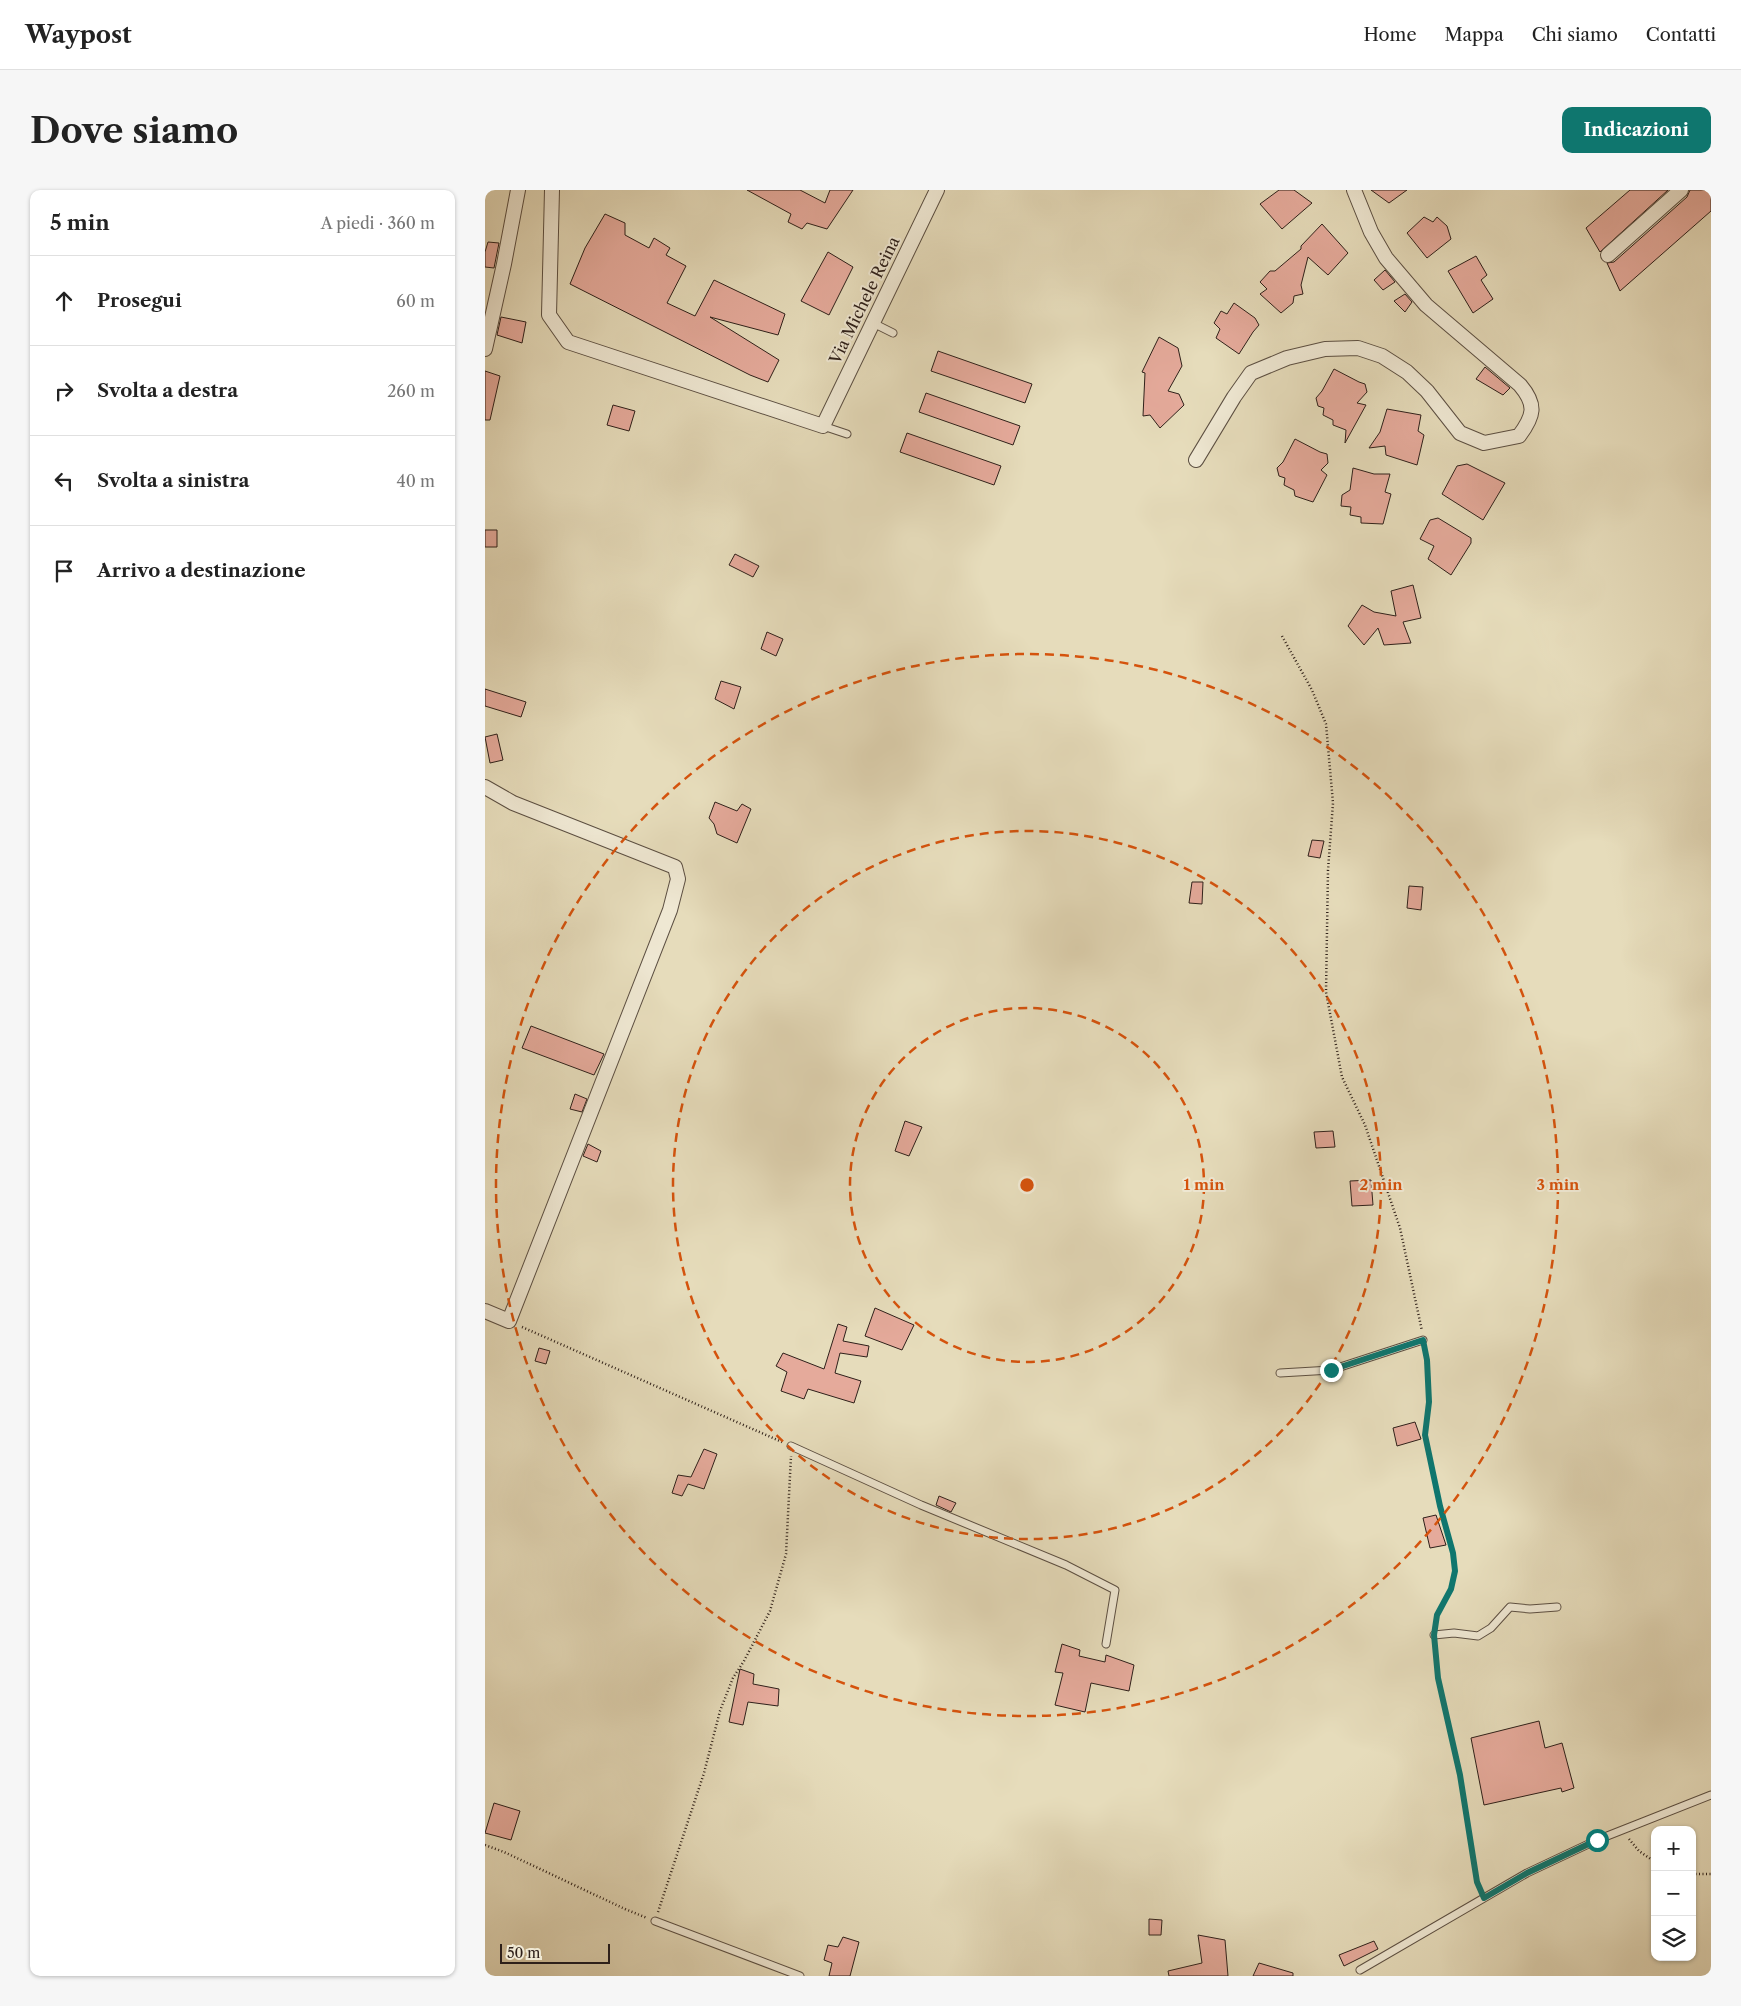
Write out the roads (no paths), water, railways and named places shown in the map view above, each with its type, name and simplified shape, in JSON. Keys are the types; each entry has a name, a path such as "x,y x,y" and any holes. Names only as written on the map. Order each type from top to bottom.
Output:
{"street":[{"path":"485,349 518,190"},
{"path":"552,190 549,315 567,342 823,426"},
{"name":"Via Michele Reina","path":"823,426 937,190"},
{"path":"1196,460 1234,396 1251,374 1287,358 1325,349 1358,348 1382,356 1407,372 1427,391 1459,433 1484,443 1519,436 1531,420 1530,396 1520,385 1426,306 1386,258 1371,232 1354,190"},
{"path":"1608,255 1681,190"},
{"path":"485,787 513,803 675,867 678,879 670,910 509,1321 485,1311"}],"lane":[{"path":"873,323 893,333"},
{"path":"823,426 847,434"},
{"path":"1280,1373 1331,1370 1423,1340"},
{"path":"791,1446 921,1505 1066,1565 1115,1590 1106,1644"},
{"path":"1434,1635 1453,1633 1478,1636 1491,1628 1510,1607 1530,1609 1557,1607"},
{"path":"1360,1970 1527,1873 1622,1830 1711,1795"},
{"path":"655,1921 800,1976"}]}
